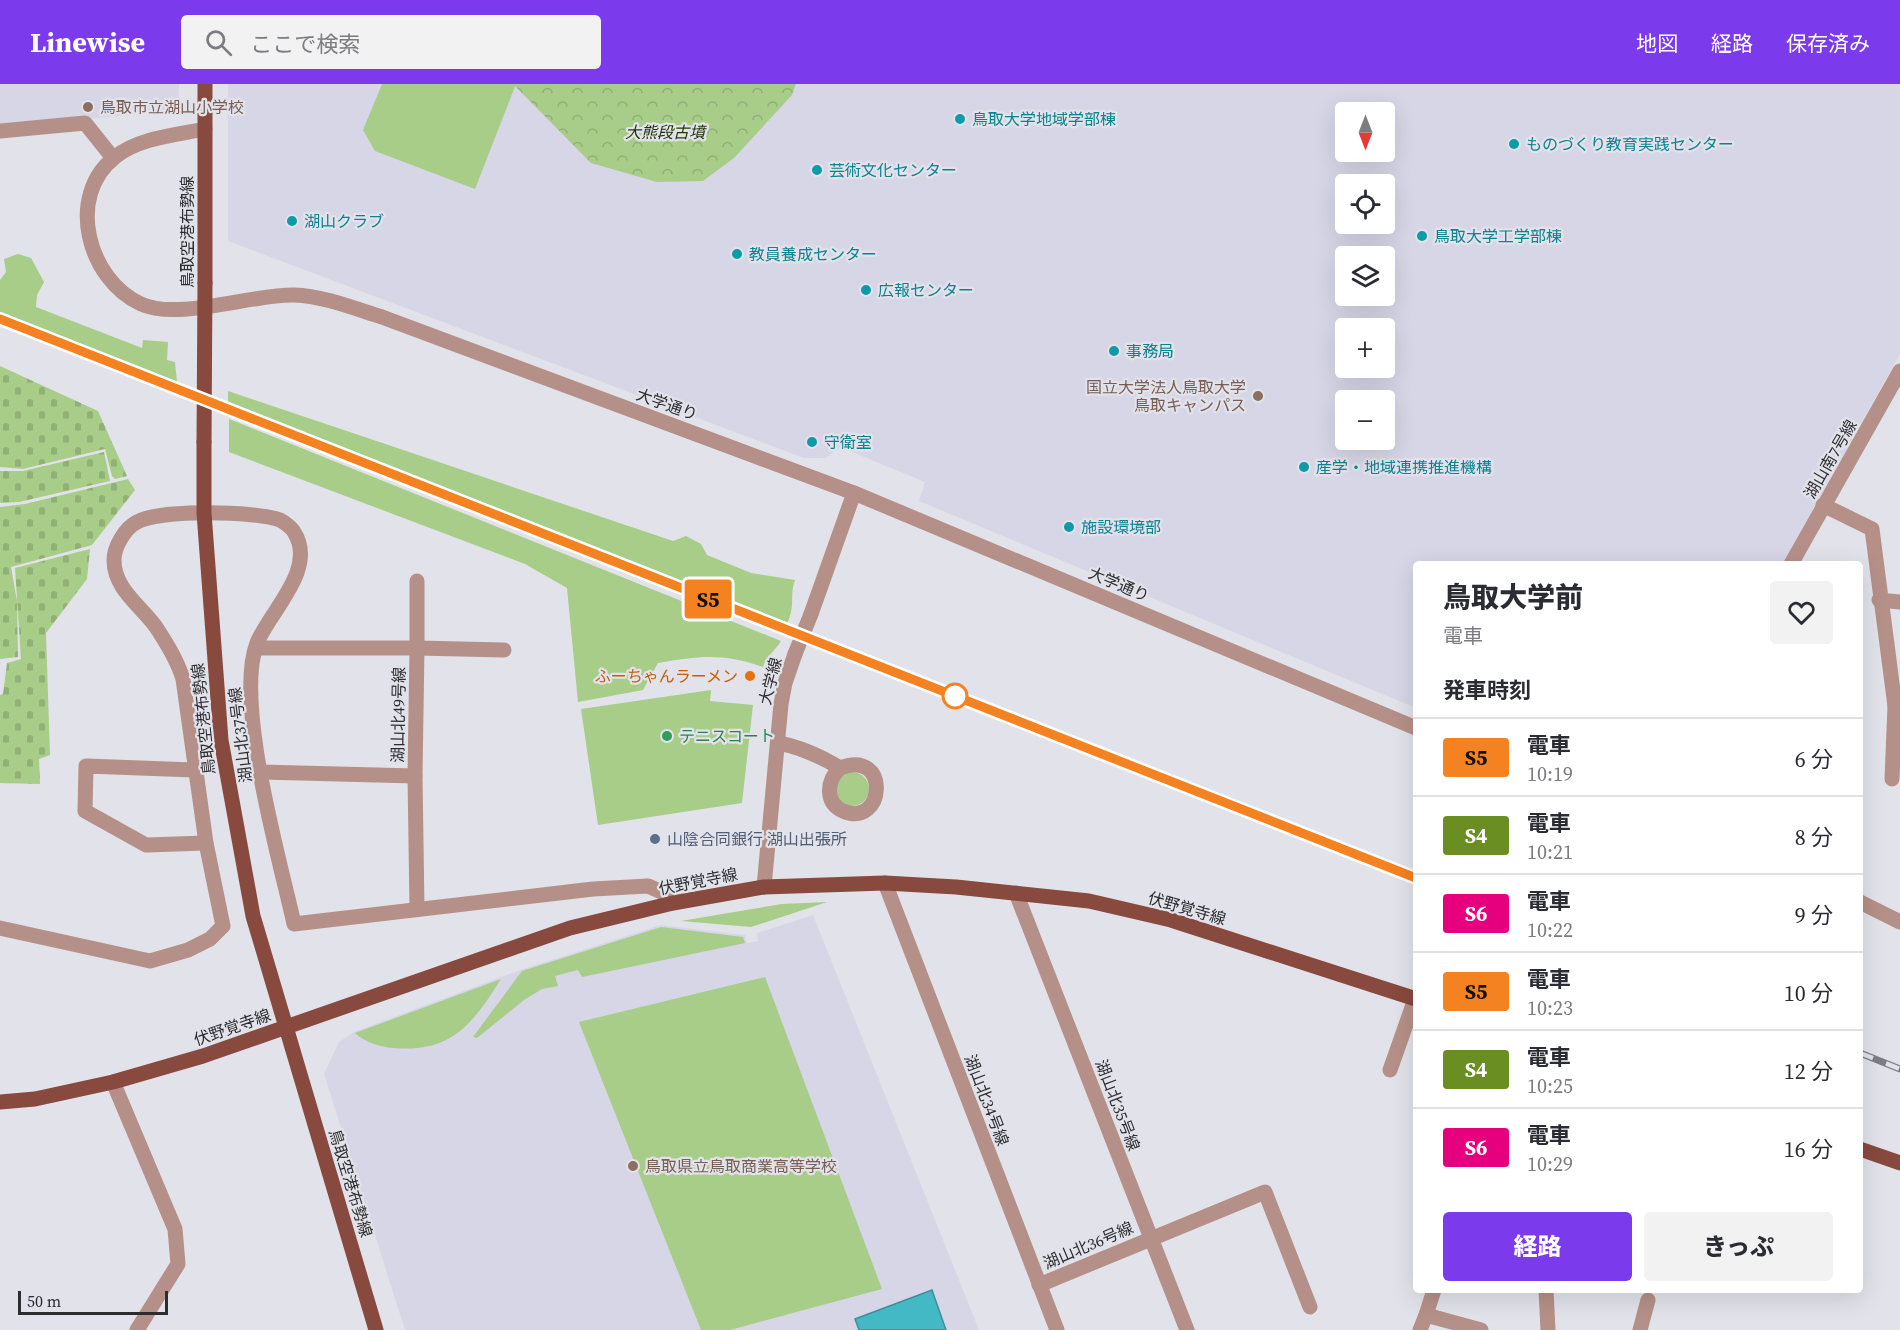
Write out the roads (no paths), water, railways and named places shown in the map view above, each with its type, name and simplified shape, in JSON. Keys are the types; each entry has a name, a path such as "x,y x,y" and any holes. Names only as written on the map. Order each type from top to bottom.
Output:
{"main road":[{"name":"鳥取空港布勢線","path":"205,84 204,513 221,740 253,916 376,1330"},
{"name":"伏野覚寺線","path":"0,1102 34,1099 113,1082 203,1056 570,928 673,903 764,887 885,883 1089,901 1171,920 1413,998"},
{"path":"1863,1150 1900,1163"}],"street":[{"path":"0,131 85,123 113,158"},
{"name":"大学通り","path":"205,129 126,148 113,158 93,183 88,204 88,229 95,260 110,280 142,305 173,310 293,295 318,298 392,321 854,493 1413,727"},
{"name":"湖山南7号線","path":"1793,561 1900,371"},
{"path":"1882,404 1900,400"},
{"name":"大学線","path":"764,887 785,683 854,493"},
{"path":"1823,505 1872,529 1879,600 1898,707 1892,779"},
{"name":"湖山北37号線","path":"0,928 150,961 188,950 210,939 223,926 194,770 183,679 177,660 154,626 123,590 115,572 114,557 119,542 135,522 154,516 204,513 249,514 282,521 294,533 300,553 291,587 256,648 250,668 261,772 294,924 593,889 648,886 662,892 673,903"},
{"path":"417,581 417,648 504,650"},
{"path":"1879,600 1900,602"},
{"name":"湖山北49号線","path":"256,648 417,648 415,776 417,909"},
{"path":"778,742 819,756 840,768"},
{"path":"194,770 86,766 85,811 146,845 206,843"},
{"path":"261,772 415,776"},
{"name":"湖山北34号線","path":"885,883 1057,1330"},
{"name":"湖山北35号線","path":"1016,893 1187,1330"},
{"path":"1863,904 1900,922"},
{"path":"1390,1070 1413,1007"},
{"path":"113,1082 175,1229 178,1264 137,1330"},
{"name":"湖山北36号線","path":"1039,1285 1265,1192 1310,1308"},
{"path":"1420,1330 1433,1293"},
{"path":"1546,1293 1548,1330"},
{"path":"1640,1330 1648,1300"},
{"path":"1426,1315 1481,1330"}],"water":[{"path":"932,1290 946,1330 859,1330 855,1319"}],"railway":[{"path":"0,319 1413,877"},
{"path":"1863,1054 1900,1069"}],"train":[{"name":"S5","path":"0,319 1413,877"}],"place":[{"name":"鳥取市立湖山小学校","path":"88,107"},
{"name":"鳥取大学地域学部棟","path":"960,119"},
{"name":"ものづくり教育実践センター","path":"1514,144"},
{"name":"芸術文化センター","path":"817,170"},
{"name":"湖山クラブ","path":"292,221"},
{"name":"鳥取大学工学部棟","path":"1422,236"},
{"name":"教員養成センター","path":"737,254"},
{"name":"広報センター","path":"866,290"},
{"name":"事務局","path":"1114,351"},
{"name":"国立大学法人鳥取大学 鳥取キャンパス","path":"1258,396"},
{"name":"守衛室","path":"812,442"},
{"name":"産学・地域連携推進機構","path":"1304,467"},
{"name":"施設環境部","path":"1069,527"},
{"name":"ふーちゃんラーメン","path":"750,676"},
{"name":"テニスコート","path":"667,736"},
{"name":"山陰合同銀行 湖山出張所","path":"655,839"},
{"name":"鳥取県立鳥取商業高等学校","path":"633,1166"}],"park label":[{"name":"大熊段古墳","path":"665,132"}]}
